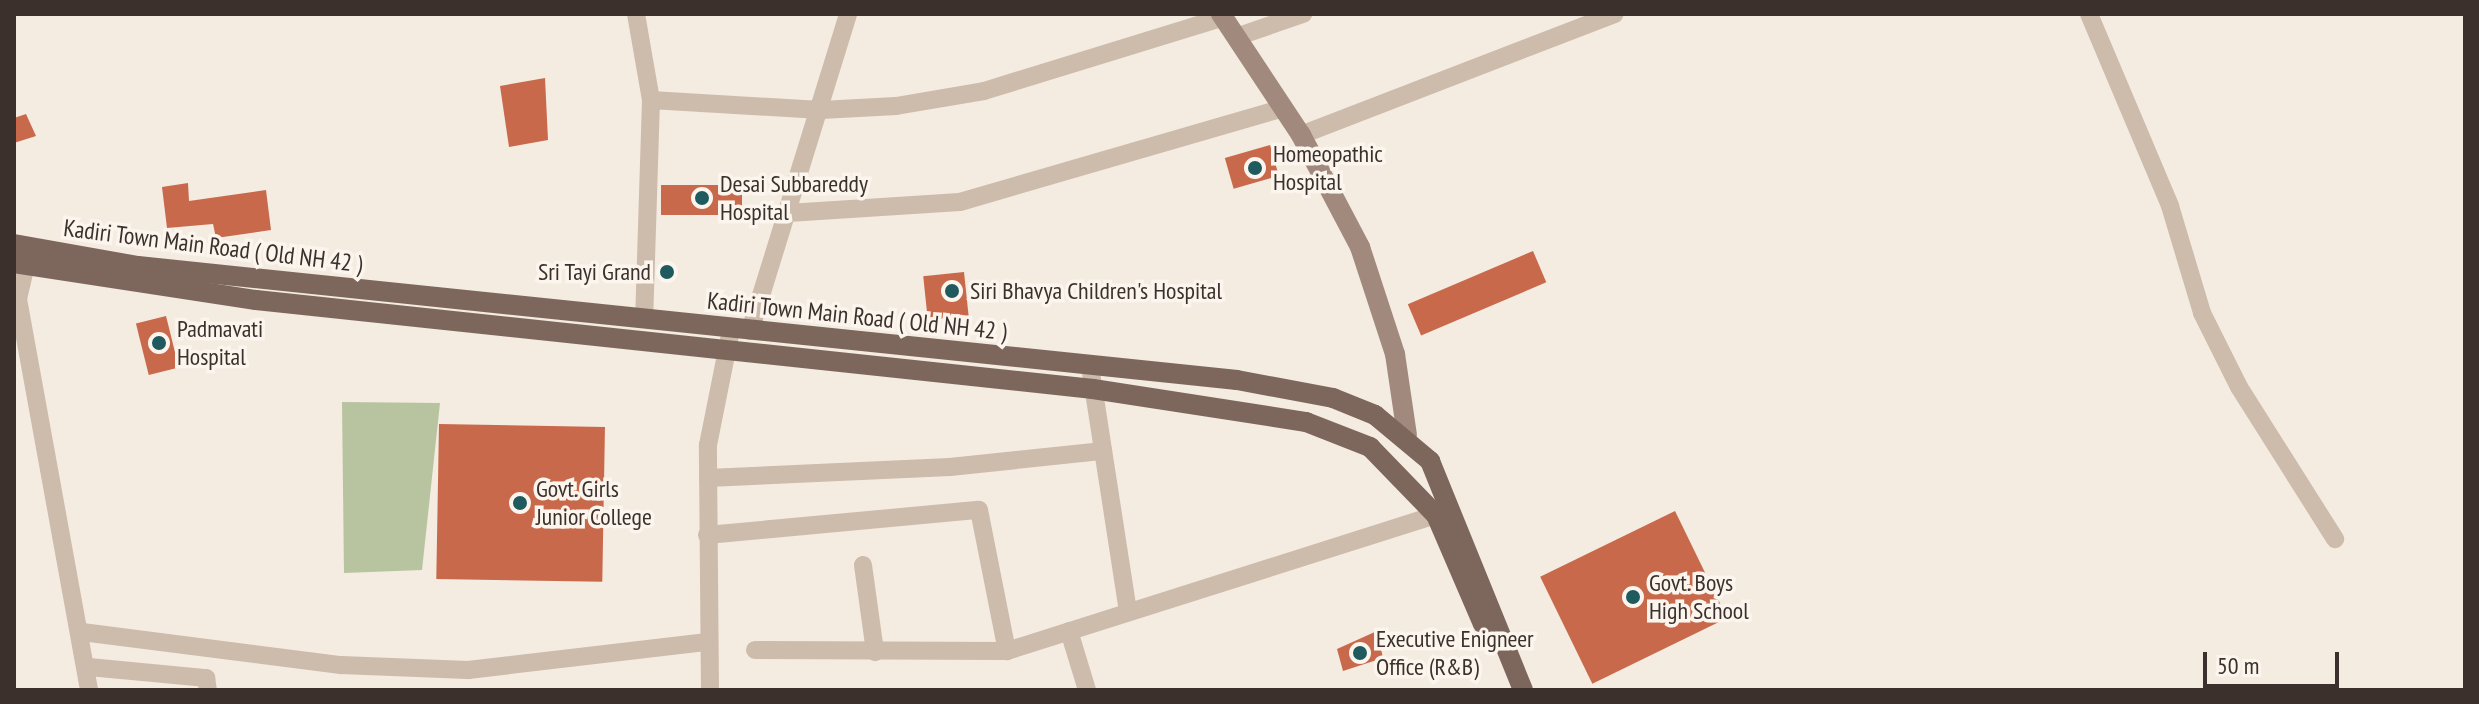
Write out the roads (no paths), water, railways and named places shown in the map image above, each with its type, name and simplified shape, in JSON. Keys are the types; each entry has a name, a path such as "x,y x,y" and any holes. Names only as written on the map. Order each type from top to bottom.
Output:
{"main road":[{"name":"Kadiri Town Main Road ( Old NH 42 )","path":"21,256 1090,366 1320,396 1407,435 1430,461 1444,512 1511,690"},
{"name":"Kadiri Town Main Road ( Old NH 42 )","path":"21,256 256,300 1093,389 1306,422 1370,447 1444,512 1523,690"}],"street":[{"path":"636,14 651,100 644,319"},
{"path":"710,690 707,642 708,478 727,351 740,330 788,213 848,14"},
{"path":"1239,36 1303,14"},
{"path":"1301,135 1614,14"},
{"path":"2089,14 2170,206 2202,313 2239,387 2335,539"},
{"path":"651,100 821,110 984,91 1223,16 1239,36 1301,135 1360,247 1395,354 1407,435"},
{"path":"788,213 960,202 1283,108"},
{"path":"21,256 18,299 89,667 89,690"},
{"path":"1090,366 1128,612"},
{"path":"708,478 950,467 1103,451"},
{"path":"707,535 979,510 1007,651"},
{"path":"755,650 1007,651 1444,512"},
{"path":"863,565 875,652"},
{"path":"1069,631 1087,690"},
{"path":"82,632 341,665 468,670 707,642"},
{"path":"89,667 206,678 208,690"}],"place":[{"name":"Homeopathic Hospital","path":"1255,168"},
{"name":"Desai Subbareddy Hospital","path":"702,198"},
{"name":"Sri Tayi Grand","path":"667,272"},
{"name":"Siri Bhavya Children's Hospital","path":"952,291"},
{"name":"Padmavati Hospital","path":"159,343"},
{"name":"Govt. Girls Junior College","path":"520,503"},
{"name":"Govt. Boys High School","path":"1633,597"},
{"name":"Executive Enigneer Office (R&B)","path":"1360,653"}]}
